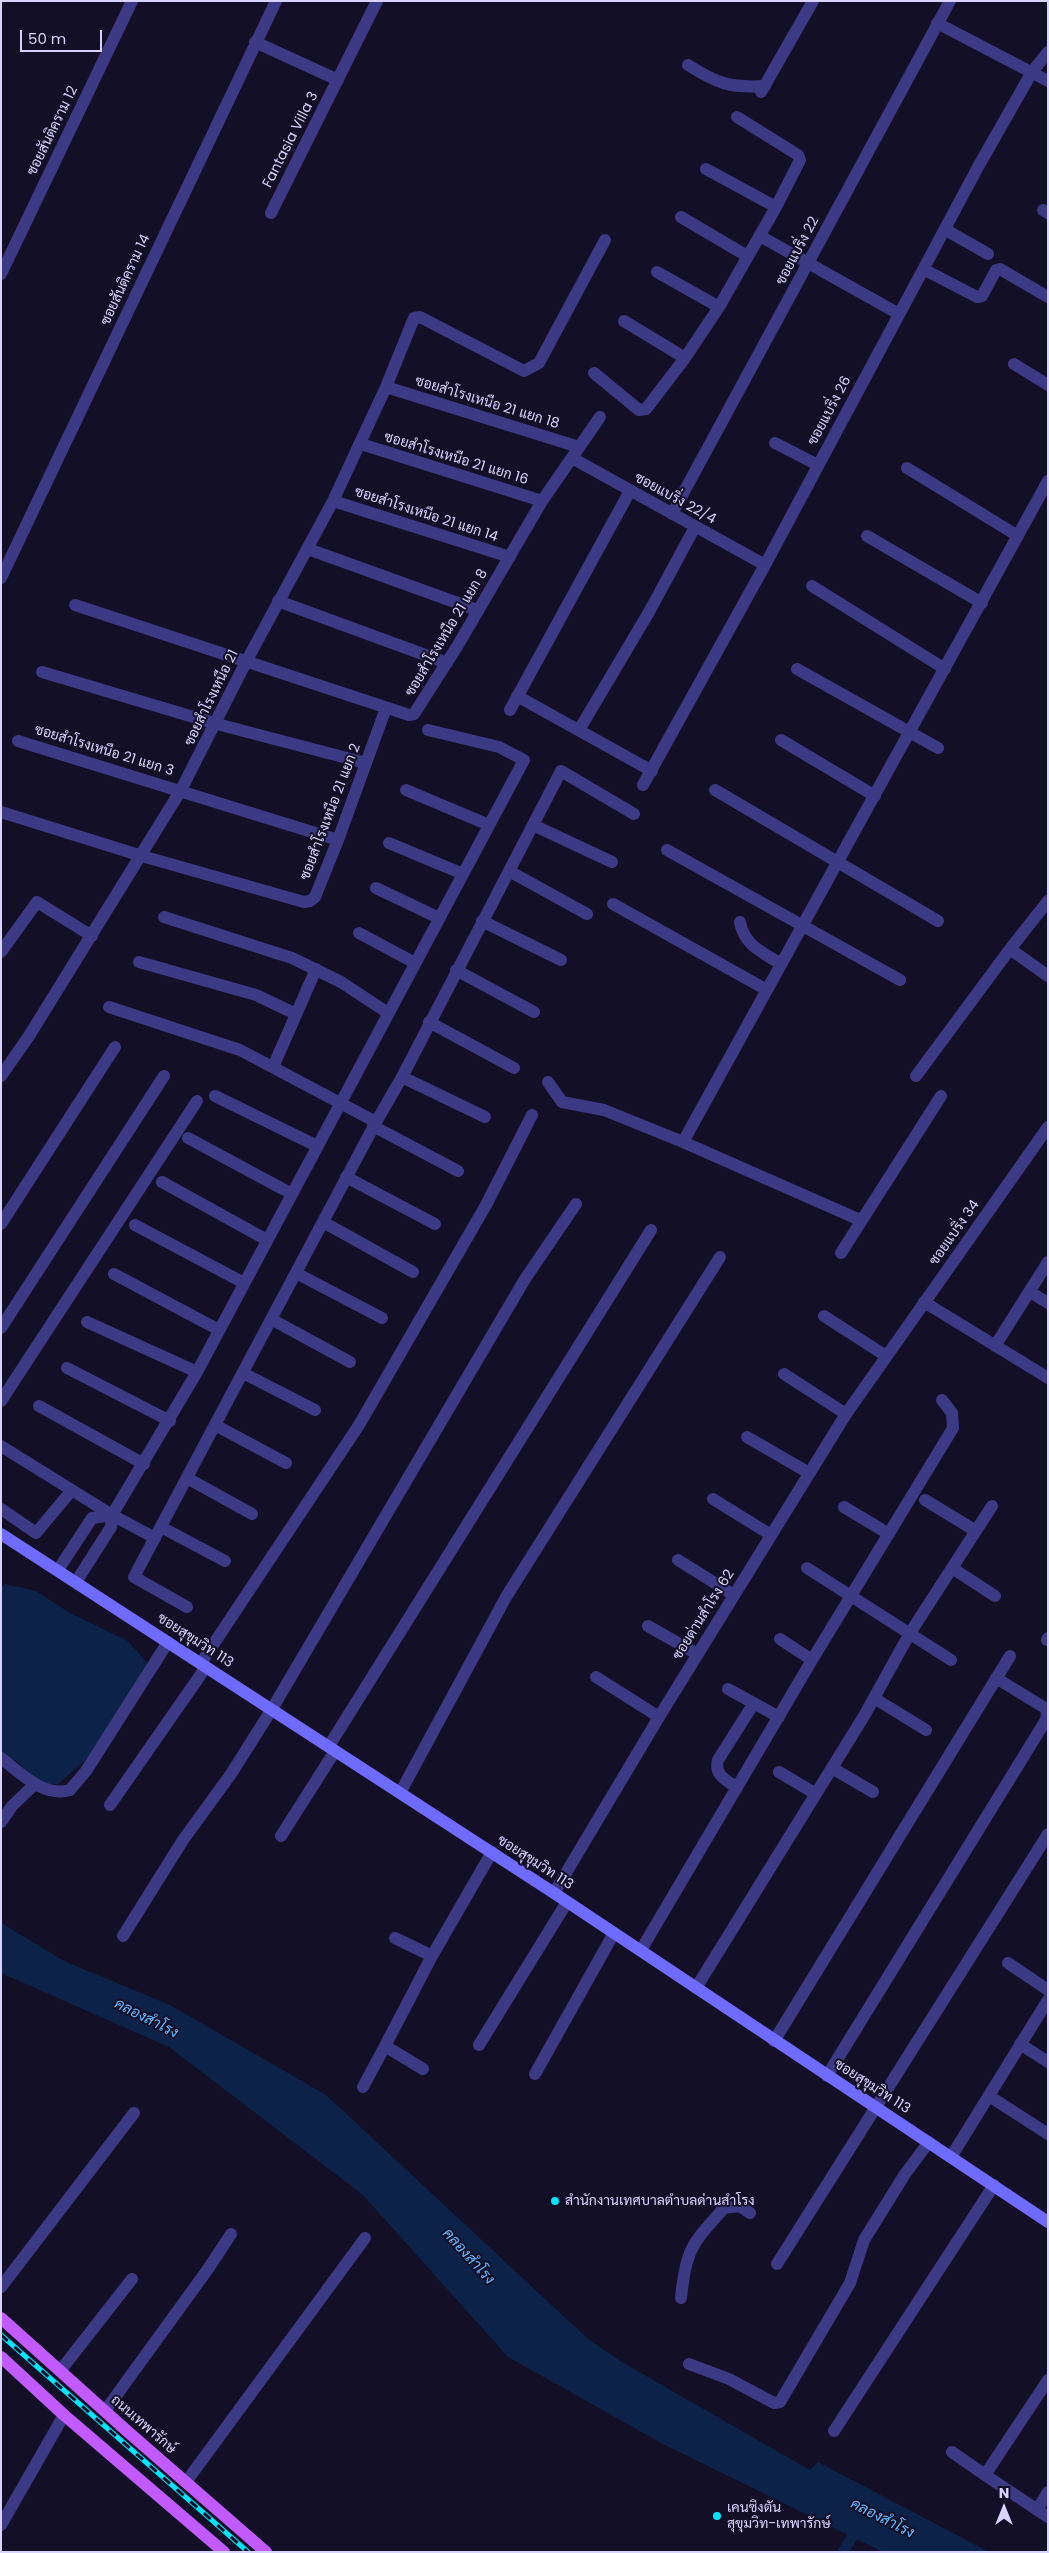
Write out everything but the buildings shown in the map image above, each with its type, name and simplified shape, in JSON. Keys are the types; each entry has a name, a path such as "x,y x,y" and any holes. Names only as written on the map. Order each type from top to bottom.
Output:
{"main road":[{"name":"ซอยสุขุมวิท 113","path":"1,1534 492,1852 1048,2222"},
{"name":"ถนนเทพารักษ์","path":"1,2318 266,2552"},
{"path":"1,2357 64,2415 224,2552"}],"street":[{"name":"ซอยสันติคราม 12","path":"1,274 132,1"},
{"name":"ซอยสันติคราม 14","path":"2,573 276,1"},
{"name":"Fantasia Villa 3","path":"271,213 377,1"},
{"path":"688,65 707,78 736,88 763,89 813,1"},
{"name":"ซอยแบริ่ง 22","path":"672,514 950,1"},
{"path":"937,23 1048,81"},
{"path":"255,42 338,80"},
{"name":"ซอยแบริ่ง 26","path":"643,786 1032,72 1048,52"},
{"path":"594,373 638,410 649,406 685,358 719,307 760,236 799,166 798,155 737,117"},
{"path":"706,169 776,207"},
{"path":"681,217 747,256"},
{"path":"946,230 988,254"},
{"path":"760,236 899,314"},
{"name":"ซอยสำโรงเหนือ 21","path":"1,1076 92,936 182,790 217,724 246,662 333,501 361,444 414,318 417,316 524,371 528,371 539,363 605,240"},
{"path":"925,270 977,297 982,296 996,270 1000,268 1048,297"},
{"path":"656,272 719,307"},
{"path":"624,321 685,358"},
{"path":"1014,364 1048,385"},
{"name":"ซอยสำโรงเหนือ 21 แยก 18","path":"386,387 576,452"},
{"name":"ซอยสำโรงเหนือ 21 แยก 8","path":"75,606 386,708 409,715 416,713 542,501 600,417"},
{"path":"775,443 818,465"},
{"name":"ซอยสำโรงเหนือ 21 แยก 16","path":"361,444 542,501"},
{"name":"ซอยแบริ่ง 22/4","path":"576,452 630,491 765,565"},
{"path":"908,468 1018,536"},
{"path":"684,1142 1048,481"},
{"path":"510,710 630,491"},
{"name":"ซอยสำโรงเหนือ 21 แยก 14","path":"333,501 510,557"},
{"path":"579,730 649,612 695,528"},
{"path":"867,536 982,603"},
{"path":"308,549 478,610"},
{"path":"812,586 945,669"},
{"path":"278,602 447,663"},
{"path":"797,669 911,731 938,748"},
{"path":"42,672 217,724 366,763"},
{"path":"517,696 652,771"},
{"name":"ซอยสำโรงเหนือ 21 แยก 2","path":"1,812 142,856 304,902 310,901 315,897 338,840 386,708"},
{"path":"76,1582 111,1528 112,1515 197,1372 524,760 499,747 428,730"},
{"path":"781,740 875,796"},
{"name":"ซอยสำโรงเหนือ 21 แยก 3","path":"18,741 182,790 338,840"},
{"path":"187,1607 134,1577 346,1177 402,1077 456,970 561,772 634,814"},
{"path":"406,790 489,825"},
{"path":"715,790 938,921"},
{"path":"533,825 612,862"},
{"path":"388,843 463,874"},
{"path":"667,850 900,980"},
{"path":"509,871 587,914"},
{"path":"376,888 439,918"},
{"path":"916,1076 1048,901"},
{"path":"1,952 37,902 92,936"},
{"path":"613,904 767,990"},
{"path":"164,917 292,958 341,982 388,1014"},
{"path":"482,921 561,960"},
{"path":"740,922 742,933 748,942 781,964"},
{"path":"359,933 415,963"},
{"path":"1010,950 1048,976"},
{"path":"139,962 256,995 296,1014"},
{"path":"273,1067 316,969"},
{"path":"456,970 534,1012"},
{"path":"110,1007 240,1050 340,1103 458,1171"},
{"path":"429,1022 514,1068"},
{"path":"1,1224 115,1047"},
{"path":"1,1328 164,1076"},
{"path":"402,1077 485,1118"},
{"path":"548,1082 562,1102 604,1110 684,1142 860,1220"},
{"path":"215,1096 317,1146"},
{"path":"841,1253 860,1220 941,1096"},
{"path":"1,1401 197,1102"},
{"path":"110,1805 204,1665 359,1424 486,1205 532,1115"},
{"name":"ซอยแบริ่ง 34","path":"886,1356 1048,1127"},
{"path":"188,1138 292,1194"},
{"path":"346,1177 434,1224"},
{"path":"162,1182 267,1240"},
{"path":"123,1936 183,1840 231,1774 272,1709 525,1279 576,1204"},
{"path":"323,1222 413,1272"},
{"path":"135,1225 244,1283"},
{"path":"281,1836 332,1748 651,1230"},
{"path":"400,1793 506,1597 720,1256"},
{"path":"995,1346 1048,1262"},
{"path":"296,1273 382,1318"},
{"path":"114,1274 219,1330"},
{"path":"1030,1292 1048,1303"},
{"path":"924,1302 1048,1378"},
{"path":"824,1316 886,1356"},
{"path":"271,1319 350,1362"},
{"path":"87,1322 197,1372"},
{"name":"ซอยด่านสำโรง 62","path":"554,1893 697,1654 846,1414 886,1356"},
{"path":"66,1368 170,1420"},
{"path":"243,1373 315,1410"},
{"path":"784,1374 846,1414"},
{"path":"640,1950 812,1660 853,1596 954,1428 952,1413 942,1400"},
{"path":"39,1406 144,1464"},
{"path":"215,1426 286,1463"},
{"path":"747,1438 809,1473"},
{"path":"1,1446 112,1515 158,1532 225,1561"},
{"path":"187,1478 252,1514"},
{"path":"1,1510 36,1533 72,1490"},
{"path":"712,1498 771,1535"},
{"path":"925,1500 976,1531"},
{"path":"696,1988 832,1768 910,1633 992,1506"},
{"path":"844,1507 890,1534"},
{"path":"58,1570 92,1518 112,1515"},
{"path":"678,1560 734,1596"},
{"path":"807,1568 951,1660"},
{"path":"952,1568 995,1596"},
{"path":"648,1626 697,1654"},
{"path":"780,1639 812,1660"},
{"path":"1,1758 35,1784 56,1792 64,1792 76,1786 168,1642"},
{"path":"774,2041 1010,1656"},
{"path":"596,1677 659,1717"},
{"path":"827,2076 1046,1720 1047,1712 1044,1708 996,1678"},
{"path":"728,1690 779,1717"},
{"path":"874,1698 926,1730"},
{"path":"737,1788 719,1774 716,1767 718,1760 754,1703"},
{"path":"832,1768 873,1792"},
{"path":"779,1772 816,1794"},
{"path":"1,1822 12,1806 35,1784"},
{"path":"777,2264 1048,1834"},
{"path":"363,2086 432,1956 492,1852"},
{"path":"479,2045 567,1902"},
{"path":"535,2074 614,1933"},
{"path":"395,1938 432,1956"},
{"path":"1008,1963 1048,1990"},
{"path":"951,2157 1048,2000"},
{"path":"1020,2044 1048,2062"},
{"path":"385,2046 423,2069"},
{"path":"988,2096 1048,2134"},
{"path":"1,2287 134,2114"},
{"path":"689,2364 729,2379 774,2403 780,2402 850,2283 864,2240 905,2174 929,2142"},
{"path":"834,2430 994,2185"},
{"path":"681,2298 684,2264 694,2241 724,2208 740,2206 750,2213"},
{"path":"105,2411 208,2270 231,2234"},
{"path":"186,2482 365,2238"},
{"path":"60,2371 132,2279"},
{"path":"985,2475 1048,2380"},
{"path":"1,2525 64,2415"},
{"path":"952,2452 1048,2517"},
{"path":"1037,2510 1048,2492"}],"water":[{"path":"5,1584 36,1591 70,1613 128,1641 148,1664 88,1758 58,1784 40,1785 17,1761 1,1756 1,1588"},
{"name":"คลองสำโรง","path":"1,1923 66,1962 170,2005 326,2095 587,2338 620,2361 810,2470 818,2462 989,2552 883,2552 663,2444 508,2357 363,2195 169,2047 1,1973"}],"waterway":[{"name":"คลองสำโรง","path":"843,2552 860,2524"}],"railway":[{"path":"1,2335 248,2552"}],"place":[{"name":"สำนักงานเทศบาลตำบลด่านสำโรง","path":"555,2201"},
{"name":"เคนซิงตัน สุขุมวิท-เทพารักษ์","path":"717,2516"}]}
